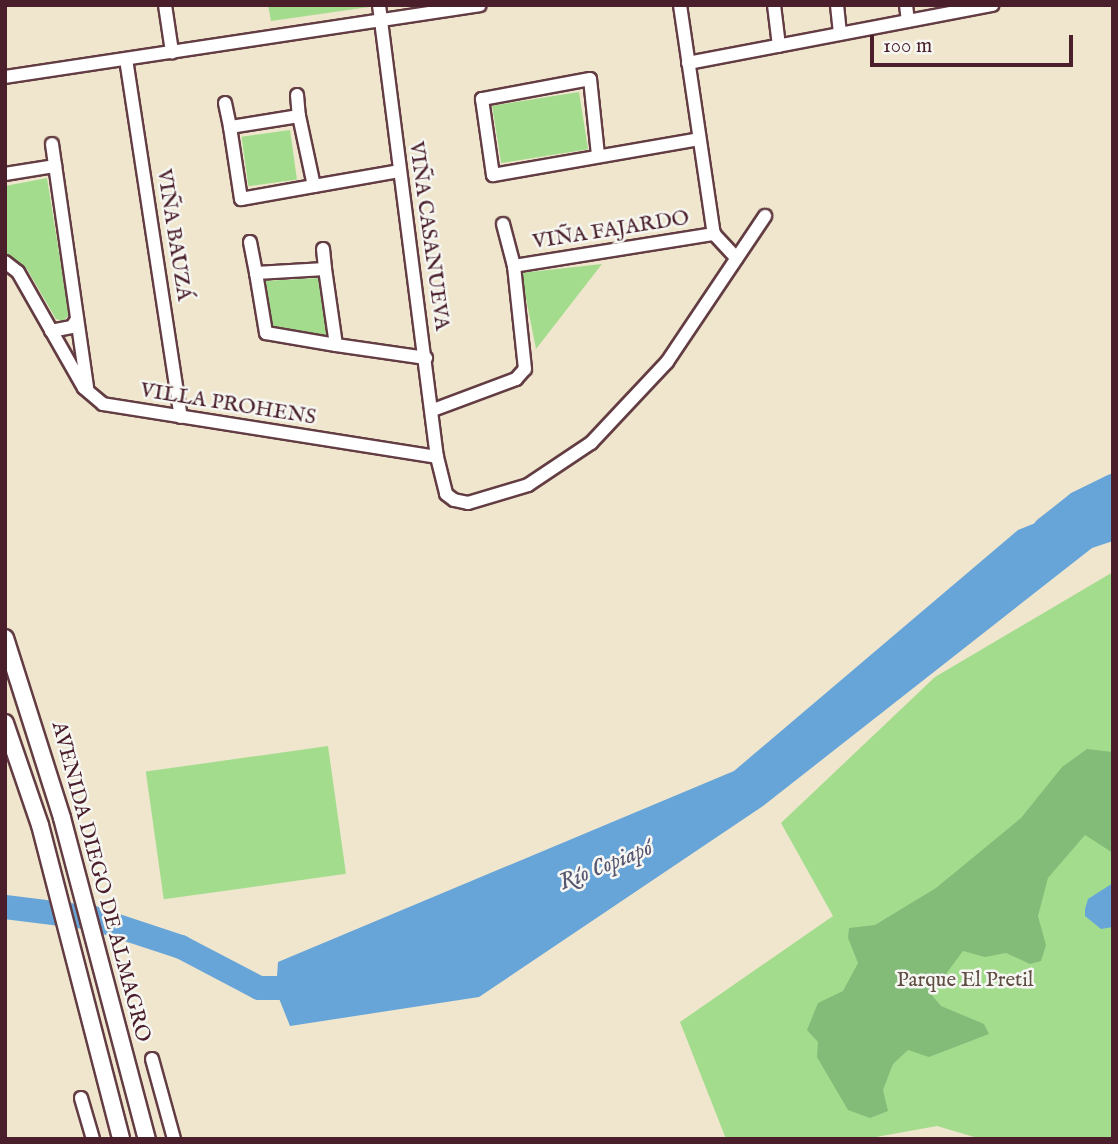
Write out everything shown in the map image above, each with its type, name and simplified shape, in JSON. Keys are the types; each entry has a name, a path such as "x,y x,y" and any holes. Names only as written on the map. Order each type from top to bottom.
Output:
{"street":[{"path":"165,5 172,52"},
{"name":"VIÑA CASANUEVA","path":"379,5 437,457 446,494 461,502 528,485 561,466 624,411 667,362 765,216"},
{"path":"5,77 481,5"},
{"path":"680,5 714,234 736,258"},
{"path":"774,5 779,46"},
{"path":"836,5 840,34"},
{"path":"906,5 908,21"},
{"path":"688,64 985,6"},
{"name":"VIÑA BAUZÁ","path":"126,59 181,417"},
{"path":"598,155 590,79 482,99 493,175 699,139"},
{"path":"297,95 314,186"},
{"path":"225,103 241,199 400,171"},
{"path":"230,127 299,116"},
{"path":"52,144 88,392"},
{"path":"5,174 55,166"},
{"name":"VIÑA FAJARDO","path":"433,410 516,379 525,369 514,266 503,224"},
{"name":"VIÑA FAJARDO","path":"514,266 714,234"},
{"path":"250,242 266,333 426,358"},
{"path":"323,248 336,345"},
{"path":"5,262 18,272 88,392"},
{"path":"256,272 325,269"},
{"path":"51,331 72,327 77,319"},
{"name":"VILLA PROHENS","path":"88,392 103,404 437,457"},
{"name":"AVENIDA DIEGO DE ALMAGRO","path":"5,638 109,985 147,1139"},
{"name":"AVENIDA DIEGO DE ALMAGRO","path":"7,732 51,865 121,1139"},
{"path":"152,1059 174,1139"},
{"path":"81,1098 93,1139"}],"green space":[{"path":"268,5 368,5 369,7 271,21"},
{"path":"579,92 588,149 501,163 492,106"},
{"path":"290,130 297,180 248,186 241,137"},
{"path":"47,178 69,315 63,321 56,319 27,269 5,253 5,186"},
{"path":"602,264 536,349 521,273"},
{"path":"318,278 327,336 271,327 265,281"},
{"name":"Parque El Pretil","path":"1113,572 1113,1139 981,1139 937,1126 865,1139 726,1139 680,1022 833,916 781,823 935,677"},
{"path":"328,746 346,874 164,899 146,772"},
{"path":"1087,749 1113,752 1113,853 1085,835 1048,878 1038,916 1046,945 1041,961 1030,964 1006,953 985,957 963,951 931,994 941,1006 984,1024 989,1034 929,1057 908,1050 893,1064 883,1090 888,1111 870,1118 848,1110 817,1057 818,1042 807,1030 818,1003 843,991 858,963 848,938 849,928 875,925 936,888 1021,818 1062,767"}],"water":[{"path":"1113,492 1113,541 1092,548 763,806 479,997 290,1026 276,991 278,962 734,771 1018,530"},
{"path":"1113,883 1113,927 1101,929 1085,916 1085,909 1088,899"}],"waterway":[{"name":"Río Copiapó","path":"1045,529 1078,503 1113,486"},
{"name":"Río Copiapó","path":"5,907 93,918 181,947 259,988 307,988"}]}
